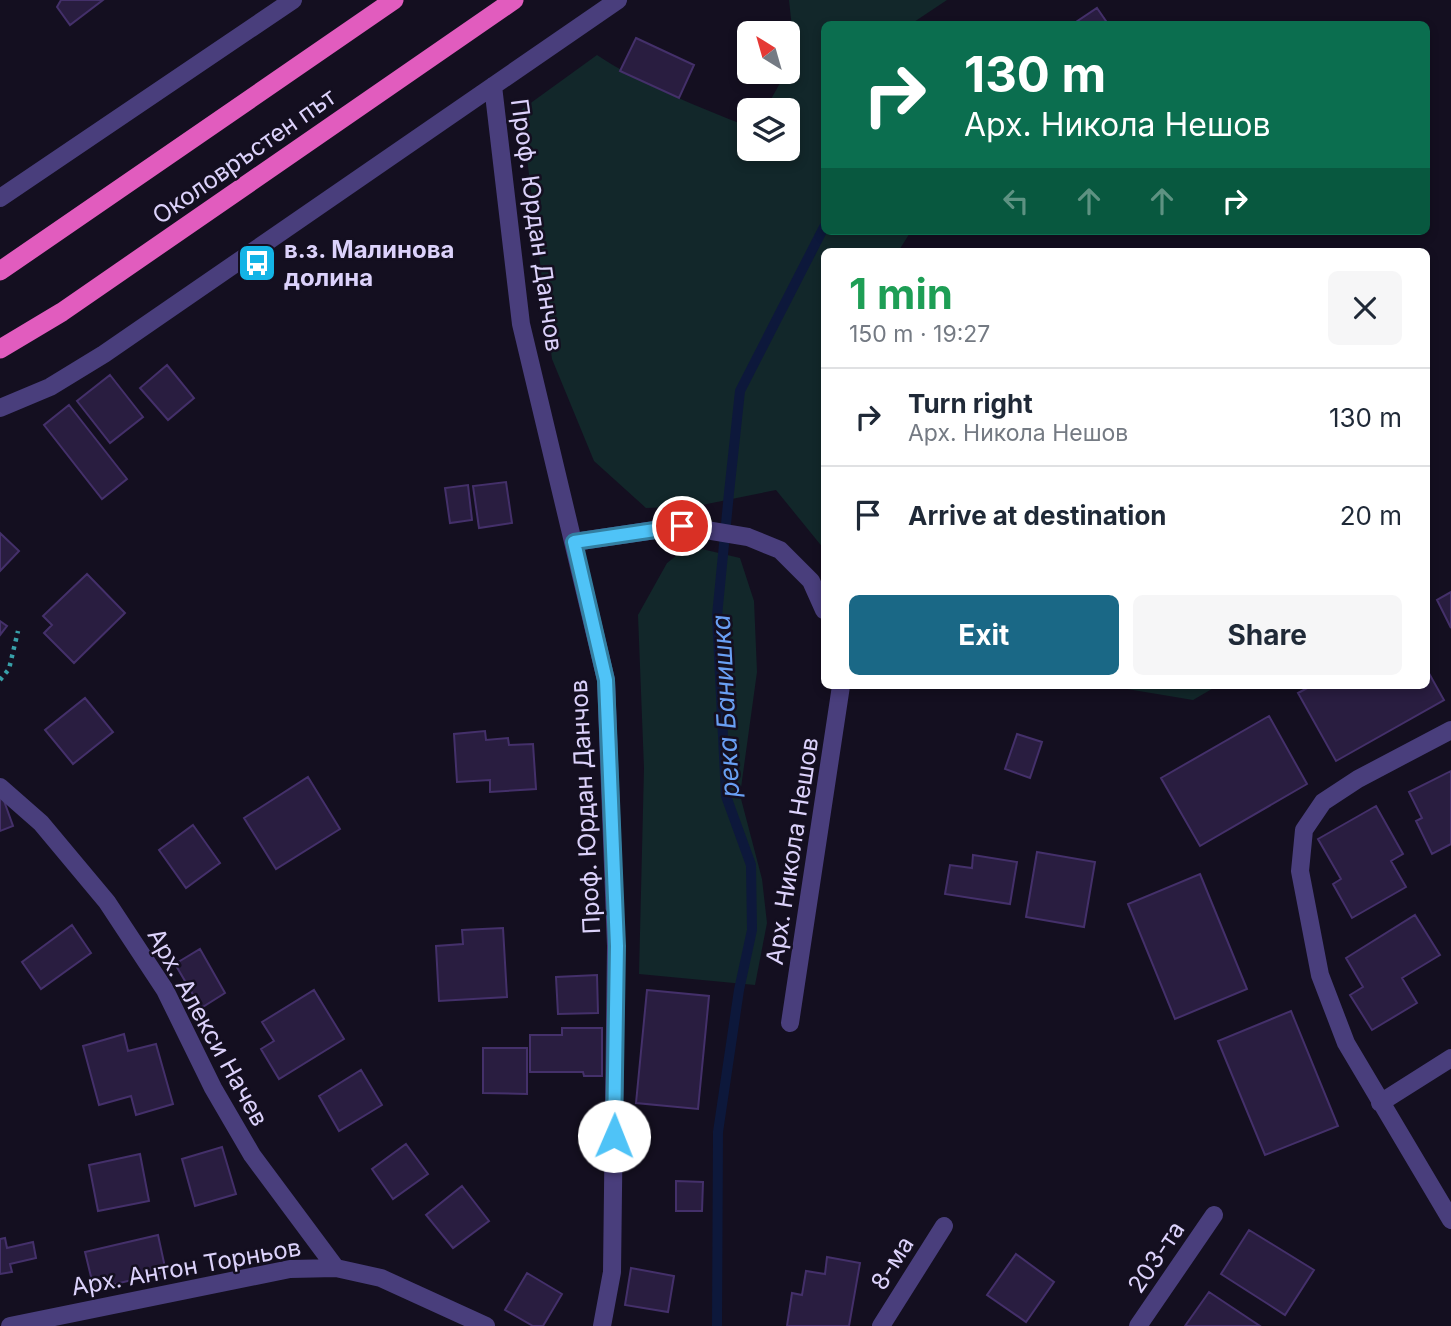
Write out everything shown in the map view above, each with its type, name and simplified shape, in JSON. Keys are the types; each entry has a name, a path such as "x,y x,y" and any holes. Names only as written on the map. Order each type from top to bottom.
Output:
{"highway":[{"name":"Околовръстен път","path":"0,271 394,0"},
{"name":"Околовръстен път","path":"0,349 62,312 514,0"}],"street":[{"path":"0,198 293,0"},
{"path":"0,408 51,387 104,354 618,0"},
{"name":"Проф. Юрдан Данчов","path":"494,86 521,324 606,680 617,946 612,1272 602,1326"},
{"path":"574,542 682,526 748,537 780,550 811,581 821,603"},
{"name":"Арх. Никола Нешов","path":"790,1023 841,689"},
{"path":"1451,730 1358,779 1323,802 1304,831 1300,872 1320,975 1346,1043 1451,1220"},
{"name":"Арх. Алекси Начев","path":"0,787 41,823 107,902 164,990 213,1088 252,1155 336,1268"},
{"path":"1380,1103 1451,1058"},
{"name":"203-та","path":"1138,1326 1213,1215"},
{"name":"8-ма","path":"881,1326 944,1226"},
{"name":"Арх. Антон Торньов","path":"10,1326 290,1269 336,1268 381,1278 486,1326"}],"path":[{"path":"0,680 9,669 18,631"}],"green space":[{"path":"789,0 947,0 916,21 821,21 821,235 909,235 900,248 821,248 821,545 776,490 697,506 646,508 594,461 552,359 521,110 597,55 652,86 737,122 737,161 800,161 800,98 772,98 779,84 800,84 800,21 791,21"},
{"path":"689,546 740,558 754,601 757,672 740,795 762,879 767,923 755,985 639,974 644,768 638,615 667,563"},
{"path":"1127,689 1212,689 1193,700"}],"building":[{"path":"61,0 103,0 70,25 57,7"},
{"path":"1097,8 1106,21 1078,21"},
{"path":"636,38 694,65 679,98 620,71"},
{"path":"167,365 194,398 168,420 140,388"},
{"path":"110,375 143,417 110,443 77,401"},
{"path":"69,405 127,479 102,499 44,425"},
{"path":"506,482 512,523 479,528 473,486"},
{"path":"468,485 472,520 450,523 445,488"},
{"path":"0,533 19,551 0,571"},
{"path":"87,574 125,613 74,663 44,633 52,625 43,616"},
{"path":"1451,592 1451,628 1437,600"},
{"path":"0,621 7,626 0,635"},
{"path":"1430,675 1444,700 1336,761 1298,693 1305,689 1430,689"},
{"path":"85,698 113,732 73,764 45,730"},
{"path":"1269,716 1307,784 1200,846 1161,778"},
{"path":"485,731 486,740 508,738 509,745 533,744 536,789 490,792 490,780 457,782 454,734"},
{"path":"1017,734 1042,742 1030,778 1005,769"},
{"path":"1451,771 1451,844 1432,854 1416,821 1422,818 1409,792"},
{"path":"308,777 340,829 276,869 244,818"},
{"path":"3,798 13,826 0,831 0,799"},
{"path":"1376,806 1403,854 1391,861 1406,887 1352,918 1333,884 1341,879 1318,839"},
{"path":"193,825 220,863 186,888 159,850"},
{"path":"1037,852 1095,862 1084,927 1026,917"},
{"path":"973,855 1017,862 1010,904 945,894 950,865 972,868"},
{"path":"1200,874 1247,989 1175,1019 1128,904"},
{"path":"1415,915 1440,955 1402,978 1417,1003 1372,1030 1350,995 1363,987 1346,958"},
{"path":"72,925 91,953 41,989 22,962"},
{"path":"503,928 507,997 439,1001 436,946 463,944 462,930"},
{"path":"200,949 225,993 201,1008 175,964"},
{"path":"597,975 598,1013 558,1014 556,977"},
{"path":"314,990 344,1039 279,1079 261,1049 274,1041 262,1022"},
{"path":"647,990 709,996 698,1109 636,1103"},
{"path":"1291,1011 1338,1126 1265,1155 1218,1041"},
{"path":"562,1028 602,1028 602,1076 584,1076 583,1072 530,1072 530,1035 562,1035"},
{"path":"124,1034 128,1051 156,1044 173,1104 136,1115 131,1096 99,1105 83,1046"},
{"path":"483,1048 527,1048 527,1094 483,1093"},
{"path":"361,1070 382,1105 339,1131 319,1096"},
{"path":"406,1144 428,1174 393,1199 372,1169"},
{"path":"222,1147 236,1194 195,1206 182,1159"},
{"path":"140,1154 149,1201 98,1211 89,1165"},
{"path":"676,1181 703,1182 702,1211 676,1211"},
{"path":"462,1186 489,1221 453,1248 426,1215"},
{"path":"1249,1230 1314,1270 1285,1315 1221,1274"},
{"path":"158,1235 166,1272 94,1289 85,1252"},
{"path":"5,1238 7,1248 33,1242 36,1258 10,1264 12,1272 0,1274 0,1239"},
{"path":"1016,1254 1054,1282 1026,1322 987,1295"},
{"path":"827,1257 860,1263 849,1326 787,1326 792,1293 802,1295 806,1271 825,1274"},
{"path":"631,1268 674,1276 668,1312 625,1305"},
{"path":"527,1273 562,1294 543,1326 533,1326 505,1310"},
{"path":"1209,1292 1260,1326 1185,1326"}],"waterway":[{"name":"река Банишка","path":"717,1326 718,1132 739,990 752,930 751,865 726,796 717,616 740,391 821,233"}],"place":[{"name":"в.з. Малинова долина","path":"257,263"}],"route":[{"path":"614,1136 617,946 606,680 574,542 682,526"}]}
